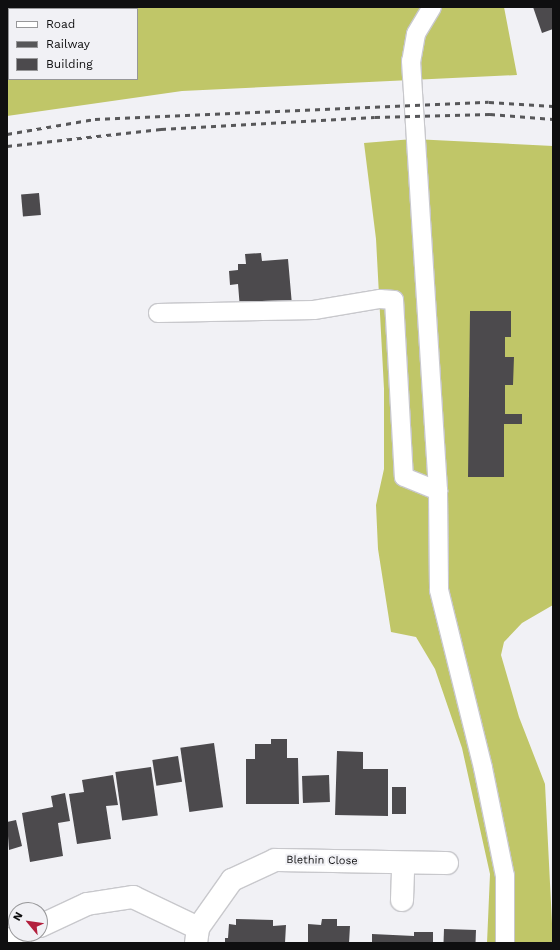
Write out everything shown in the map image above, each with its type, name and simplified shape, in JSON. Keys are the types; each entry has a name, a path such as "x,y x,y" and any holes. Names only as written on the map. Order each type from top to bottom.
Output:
{"street":[{"name":"Blethin Close","path":"48,922 87,904 133,897 197,935 232,880 275,860 447,863"},
{"path":"402,900 403,863"}],"lane":[{"path":"432,7 416,34 411,61 438,491 439,590 482,768 505,876 505,943"},
{"path":"158,313 314,310 380,300 394,300 404,477 438,491"}],"green space":[{"path":"7,7 504,7 517,75 182,91 7,116"},
{"path":"413,139 553,146 553,605 522,623 504,642 501,655 519,717 545,784 553,943 487,943 490,874 462,748 435,669 416,637 391,632 378,549 376,505 384,469 384,389 376,239 364,143"}],"building":[{"path":"533,7 553,7 553,29 542,33"},
{"path":"39,193 41,215 23,216 21,195"},
{"path":"261,253 262,261 288,259 292,305 240,309 238,284 230,285 229,271 238,270 238,264 246,264 245,254"},
{"path":"470,311 511,311 511,337 505,337 505,357 514,357 513,385 505,385 505,414 522,414 522,424 504,424 504,477 468,477"},
{"path":"271,739 287,739 287,758 298,758 299,804 246,804 246,759 255,759 255,744 271,744"},
{"path":"214,743 223,807 189,812 180,748"},
{"path":"337,751 363,752 363,769 388,769 388,816 335,815"},
{"path":"178,756 182,782 156,786 152,760"},
{"path":"151,767 158,816 122,821 115,772"},
{"path":"113,775 118,805 106,806 111,839 77,844 69,794 84,792 82,780"},
{"path":"329,775 330,802 303,803 302,776"},
{"path":"392,787 406,787 406,814 392,814"},
{"path":"65,793 70,821 58,823 63,856 30,862 22,813 53,807 51,796"},
{"path":"16,820 22,846 9,850 7,822"},
{"path":"236,919 273,920 273,926 286,925 285,943 225,943 225,938 228,938 229,924 236,925"},
{"path":"322,919 337,919 337,926 350,926 349,943 308,943 308,924 321,925"},
{"path":"444,929 476,930 476,943 444,943"},
{"path":"414,932 433,932 433,943 372,943 372,934 414,936"}],"railway":[{"path":"7,134 95,119 489,102 553,106"},
{"path":"7,146 161,129 375,117 490,114 553,119"}]}
